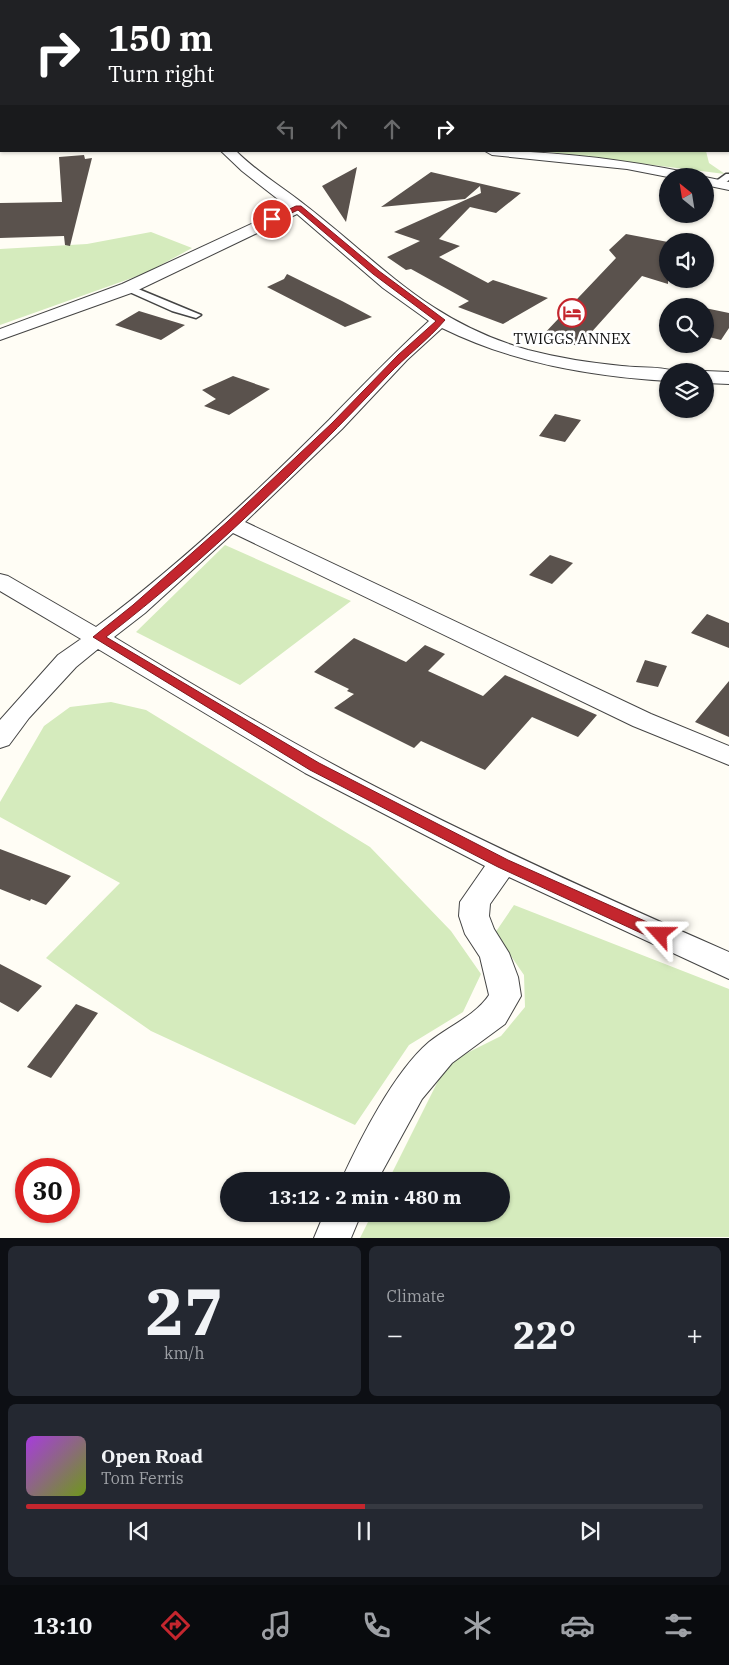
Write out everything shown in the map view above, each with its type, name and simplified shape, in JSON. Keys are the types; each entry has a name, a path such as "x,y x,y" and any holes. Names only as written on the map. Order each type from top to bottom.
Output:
{"street":[{"path":"229,152 376,273 441,320 478,337 560,363 618,372 659,374"},
{"path":"502,152 627,165 659,171"},
{"path":"0,335 128,288 298,207"},
{"path":"0,739 20,712 67,661 137,608 231,524 335,425 401,356 441,320"},
{"path":"714,377 729,378"},
{"path":"231,524 633,716 729,756"},
{"path":"0,581 315,766 503,863 729,966"},
{"path":"364,1172 410,1088 440,1053 494,1014 504,996 502,977 494,953 480,934 474,916 475,902 503,863"},
{"path":"332,1238 340,1222"}],"lane":[{"path":"128,288 175,309 196,314"}],"green space":[{"path":"548,152 706,152 709,163 725,174 714,173 714,168 677,168"},
{"path":"151,232 192,248 146,273 0,325 0,249 87,244"},
{"path":"225,545 351,601 240,685 136,632"},
{"path":"111,702 146,710 370,847 451,931 481,974 463,1012 409,1045 355,1125 151,1031 46,958 120,883 0,817 0,802 44,726 70,707"},
{"path":"514,905 729,989 729,1237 360,1238 368,1222 510,1222 510,1172 392,1172 447,1063 501,1036 525,1007 524,975 495,933"}],"building":[{"path":"84,155 85,159 92,158 70,246 65,245 64,236 0,238 0,203 62,202 59,157"},
{"path":"357,167 346,222 322,186"},
{"path":"431,172 521,193 496,213 470,207 439,239 460,246 439,257 488,283 493,280 548,298 503,324 458,307 469,301 411,269 406,270 387,257 420,241 394,232 481,193 480,186 465,199 381,207"},
{"path":"626,234 659,240 659,281 642,276 579,346 541,337 616,258 609,250"},
{"path":"287,274 372,317 345,327 267,287 284,279"},
{"path":"714,310 729,313 729,328 721,340 714,338"},
{"path":"139,311 185,325 161,340 115,325"},
{"path":"233,376 270,389 229,415 204,406 216,399 202,390"},
{"path":"555,414 581,420 565,442 539,436"},
{"path":"550,555 573,563 552,584 529,575"},
{"path":"707,614 729,623 729,648 691,633"},
{"path":"354,638 406,662 425,645 445,654 428,671 483,696 505,675 597,715 578,737 532,717 485,770 421,741 414,748 334,708 354,694 347,691 349,689 314,672"},
{"path":"645,660 667,666 658,687 636,682"},
{"path":"729,681 729,737 695,722"},
{"path":"0,849 71,876 46,905 31,899 30,901 0,889"},
{"path":"0,964 42,986 18,1012 0,1002"},
{"path":"76,1004 98,1013 51,1078 27,1067"}],"place":[{"name":"TWIGGS ANNEX","path":"572,313"}],"route":[{"path":"272,219 298,207 376,273 441,320 401,356 370,391 231,524 137,608 98,637 315,766 503,863 660,934"}]}
